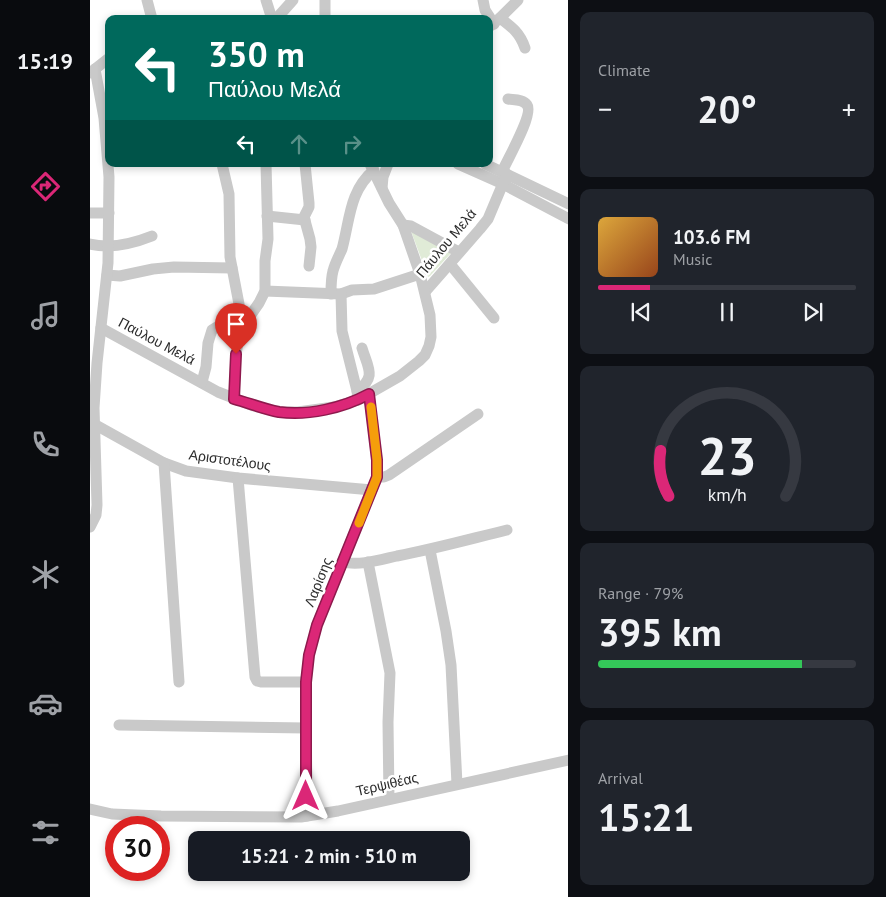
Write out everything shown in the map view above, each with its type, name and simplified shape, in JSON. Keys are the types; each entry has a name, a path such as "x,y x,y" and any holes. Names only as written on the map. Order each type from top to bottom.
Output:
{"street":[{"path":"266,0 271,15"},
{"path":"280,15 293,0"},
{"path":"324,0 325,15"},
{"path":"483,0 485,10 488,15"},
{"path":"494,23 518,0"},
{"path":"494,23 511,26 519,34 525,48"},
{"path":"105,61 92,71 105,127"},
{"name":"Πάυλου Μελά","path":"369,394 400,376 425,355 431,336 430,315 425,292 488,219 523,129 529,110 526,103 508,99"},
{"path":"90,527 96,516 94,487 94,364 102,328 107,275 109,246 108,167"},
{"path":"223,167 229,200 230,257 239,301 242,328"},
{"path":"234,399 236,354 239,337 242,328 265,291 265,260 268,239 266,167"},
{"path":"305,167 309,207 304,218 311,247 309,266"},
{"path":"372,167 389,203 403,225 425,292"},
{"path":"357,396 331,278 342,248 354,199 360,185 372,167"},
{"path":"382,188 387,167"},
{"path":"469,167 504,177 568,204"},
{"path":"489,167 568,219"},
{"path":"90,213 109,214"},
{"path":"267,216 305,220"},
{"path":"403,225 411,226 459,252"},
{"path":"90,244 109,246 130,244 152,236"},
{"path":"450,264 494,318"},
{"path":"107,275 120,276 174,267 232,268"},
{"path":"265,291 336,294 352,290 374,289 420,274"},
{"path":"202,382 212,330 240,313"},
{"name":"Παύλου Μελά","path":"102,328 218,392 254,406 279,412 298,412 334,407 357,396 369,394"},
{"path":"357,396 370,376 362,348"},
{"name":"Λαρίσης","path":"307,816 306,682 309,655 317,625 377,477 377,460 369,394"},
{"path":"377,477 389,475 478,414"},
{"name":"Αριστοτέλους","path":"94,424 164,463 196,473 372,490"},
{"path":"164,463 179,682"},
{"path":"238,478 255,677 257,681 261,682 306,682"},
{"path":"342,562 368,562 430,550 507,530"},
{"path":"430,550 446,631 450,665 457,784"},
{"path":"368,562 390,673 388,722 389,799"},
{"path":"119,725 306,728"},
{"name":"Τερψιθέας","path":"90,809 112,814 161,816 301,817 338,811 568,760"}],"green space":[{"path":"411,231 452,252 428,277"}],"slow traffic":[{"path":"359,523 377,477 371,407"}],"route":[{"path":"236,354 234,399 254,406 279,412 315,411 358,400 369,394 377,460 377,477 317,625 309,655 306,682 306,796"}]}
